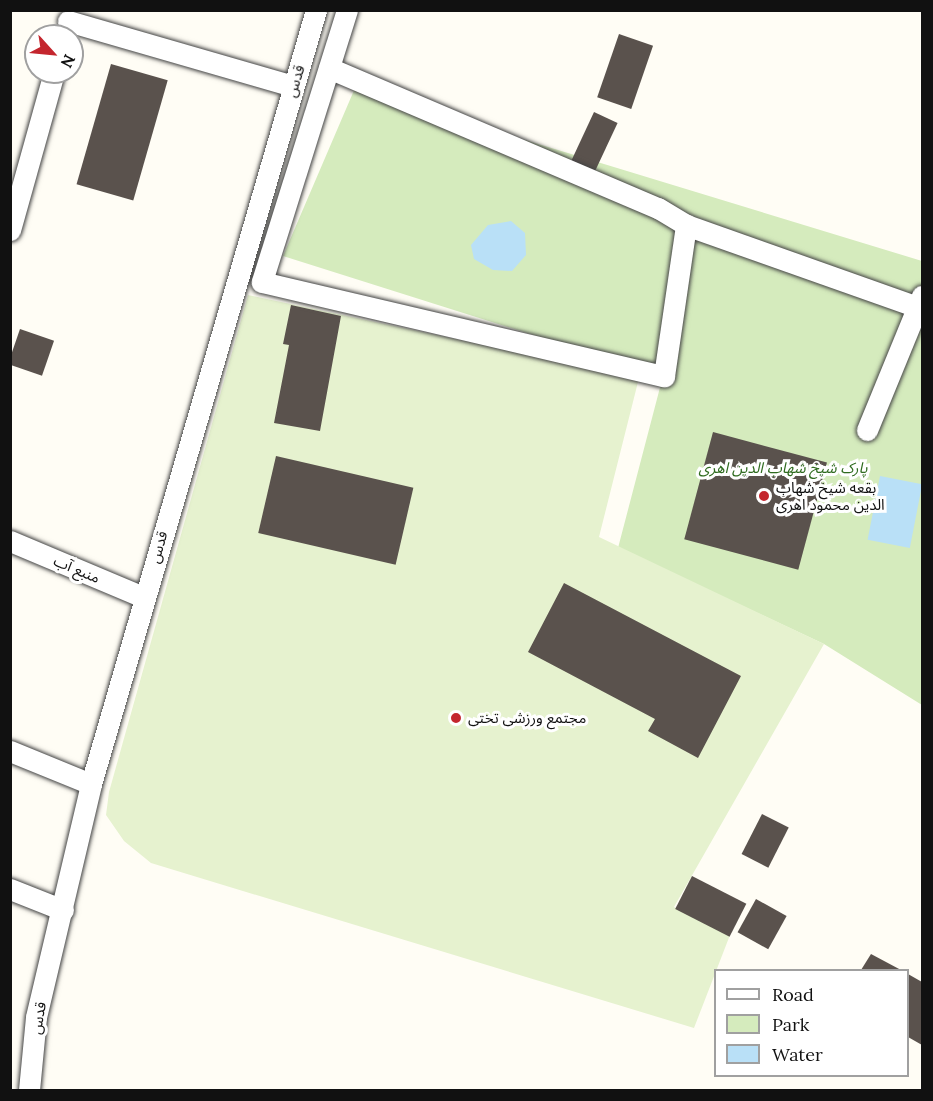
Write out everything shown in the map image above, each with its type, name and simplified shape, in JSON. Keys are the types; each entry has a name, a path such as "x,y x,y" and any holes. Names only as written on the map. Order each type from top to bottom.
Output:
{"street":[{"name":"قدس","path":"29,1090 36,1017 91,784 143,597 316,10"},
{"path":"347,10 262,282 664,376 686,225"},
{"path":"68,23 293,86"},
{"path":"330,65 658,208 686,225 920,302 867,430"},
{"path":"11,225 51,84"},
{"name":"منبع آب","path":"10,542 143,597"},
{"path":"10,751 91,784"},
{"path":"10,889 63,910"}],"green space":[{"name":"پارک شیخ شهاب الدین اهری","path":"355,88 922,261 922,705 824,644 618,548 663,376 283,256"},
{"name":"مجتمع ورزشی تختی","path":"248,295 639,378 599,537 824,644 674,907 730,935 717,969 714,969 714,976 694,1028 151,863 124,841 106,815 109,792"}],"water":[{"path":"511,221 525,233 526,255 512,271 493,270 474,259 471,245 488,225"},
{"path":"880,476 922,484 910,548 868,540"}],"building":[{"path":"619,34 653,46 631,109 597,97"},
{"path":"111,64 168,80 133,200 77,184"},
{"path":"594,112 618,123 592,177 569,166"},
{"path":"291,305 341,316 320,431 274,423 289,345 283,344"},
{"path":"20,329 54,341 42,376 10,365"},
{"path":"713,432 827,463 798,570 684,539"},
{"path":"276,456 413,488 396,565 258,533"},
{"path":"564,583 741,676 698,758 648,731 655,719 528,652"},
{"path":"762,814 789,828 768,868 742,854"},
{"path":"692,876 746,904 730,937 675,909"},
{"path":"756,899 787,916 768,949 738,932"},
{"path":"871,954 899,969 862,969"},
{"path":"909,975 922,982 922,1045 909,1038"}],"place":[{"name":"بقعه شیخ شهاب الدین محمود اهرى","path":"764,496"},
{"name":"مجتمع ورزشی تختی","path":"456,718"}]}
